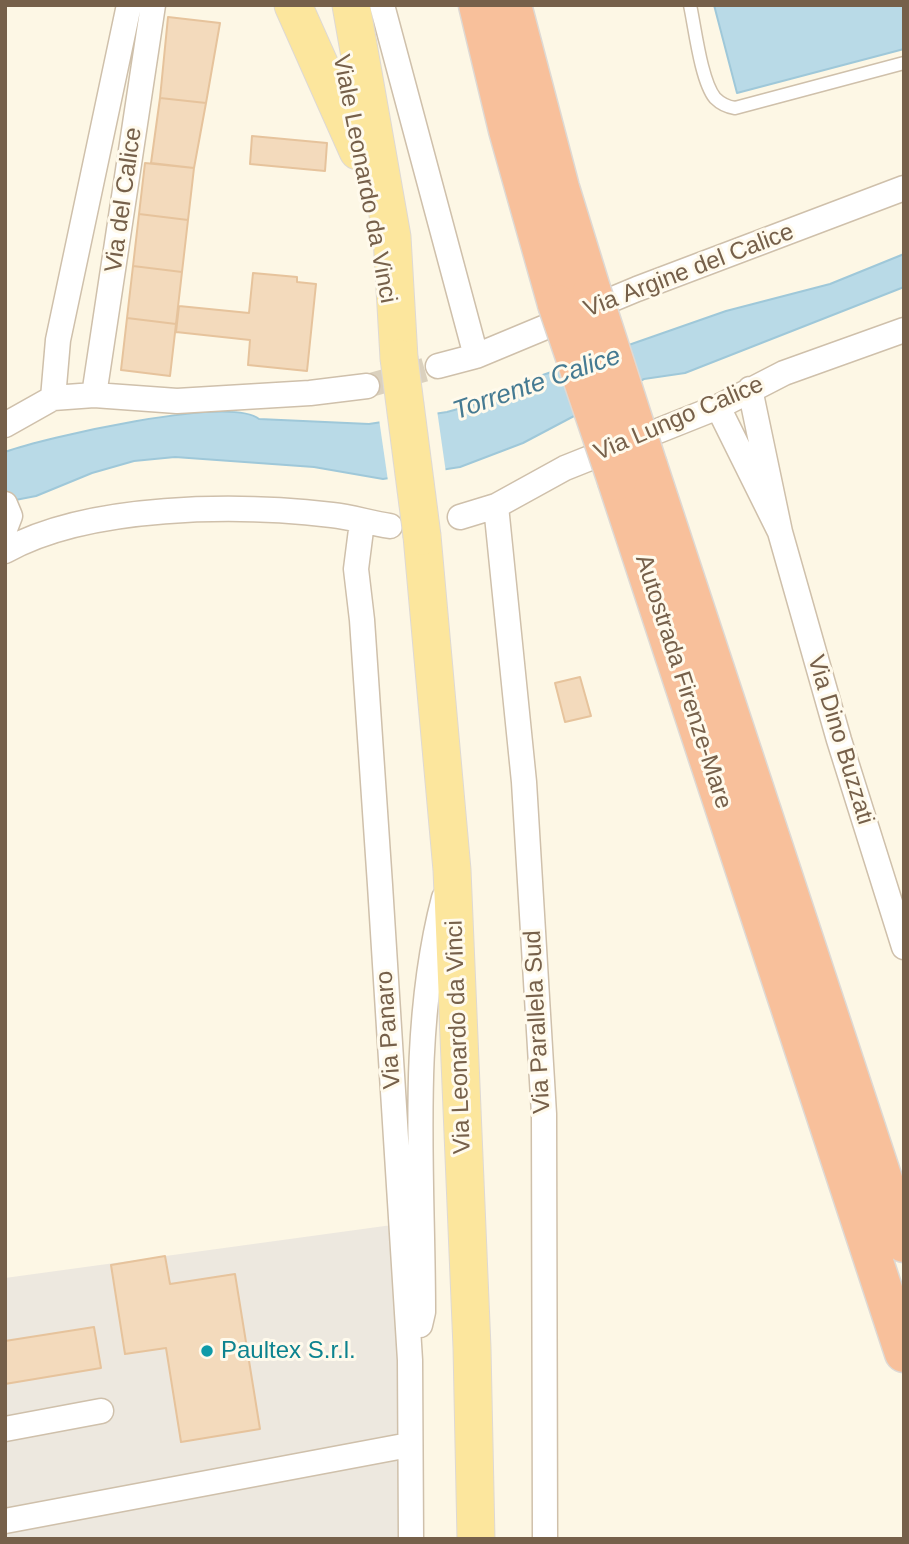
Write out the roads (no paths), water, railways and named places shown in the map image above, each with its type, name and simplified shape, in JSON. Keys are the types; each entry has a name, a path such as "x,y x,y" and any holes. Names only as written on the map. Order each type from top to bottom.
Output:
{"highway":[{"name":"Autostrada Firenze-Mare","path":"478,5 508,130 575,298 633,474 904,1353"},
{"name":"Autostrada Firenze-Mare","path":"512,5 560,188 575,298"},
{"name":"Autostrada Firenze-Mare","path":"633,474 904,1243"}],"main road":[{"path":"293,5 358,151"},
{"name":"Viale Leonardo da Vinci","path":"354,7 339,46 376,260 398,356"},
{"name":"Viale Leonardo da Vinci","path":"354,7 392,237 406,531"},
{"name":"Via Leonardo da Vinci","path":"406,531 452,870 472,1348 476,1539"}],"street":[{"path":"53,398 58,340 129,5"},
{"name":"Via del Calice","path":"94,395 153,5"},
{"path":"354,7 476,356"},
{"name":"Via Argine del Calice","path":"438,366 476,356 637,289 904,188"},
{"name":"Via Lungo Calice","path":"460,517 496,506 565,468 718,407 784,373 904,330"},
{"path":"5,425 53,398 94,395 177,401 310,393 367,386"},
{"name":"Via Dino Buzzati","path":"750,389 780,532 839,740 904,947"},
{"name":"Via Dino Buzzati","path":"718,407 780,532"},
{"path":"5,504 10,516 5,529"},
{"name":"Via Parallela Sud","path":"496,506 524,782 544,1114 545,1539"},
{"path":"5,551 73,524 132,515 250,509 335,515 406,531"},
{"name":"Via Panaro","path":"362,522 356,569 379,859 410,1360 411,1539"},
{"path":"410,1360 423,1312 422,1040 431,950 452,870"},
{"path":"5,1429 101,1411"},
{"path":"5,1521 409,1445"}],"lane":[{"path":"690,5 710,89 721,104 729,107 735,108 904,63"}],"water":[{"path":"714,5 904,5 904,49 737,93"},
{"name":"Torrente Calice","path":"904,254 904,287 685,373 644,379 523,443 460,467 383,479 314,467 175,457 134,461 92,473 36,496 5,502 5,452 26,446 135,421 212,412 241,413 259,419 369,424 447,412 476,404 517,384 726,311 830,284"}],"tunnel":[{"path":"367,386 438,366"}],"place":[{"name":"Paultex S.r.l.","path":"207,1351"}]}
